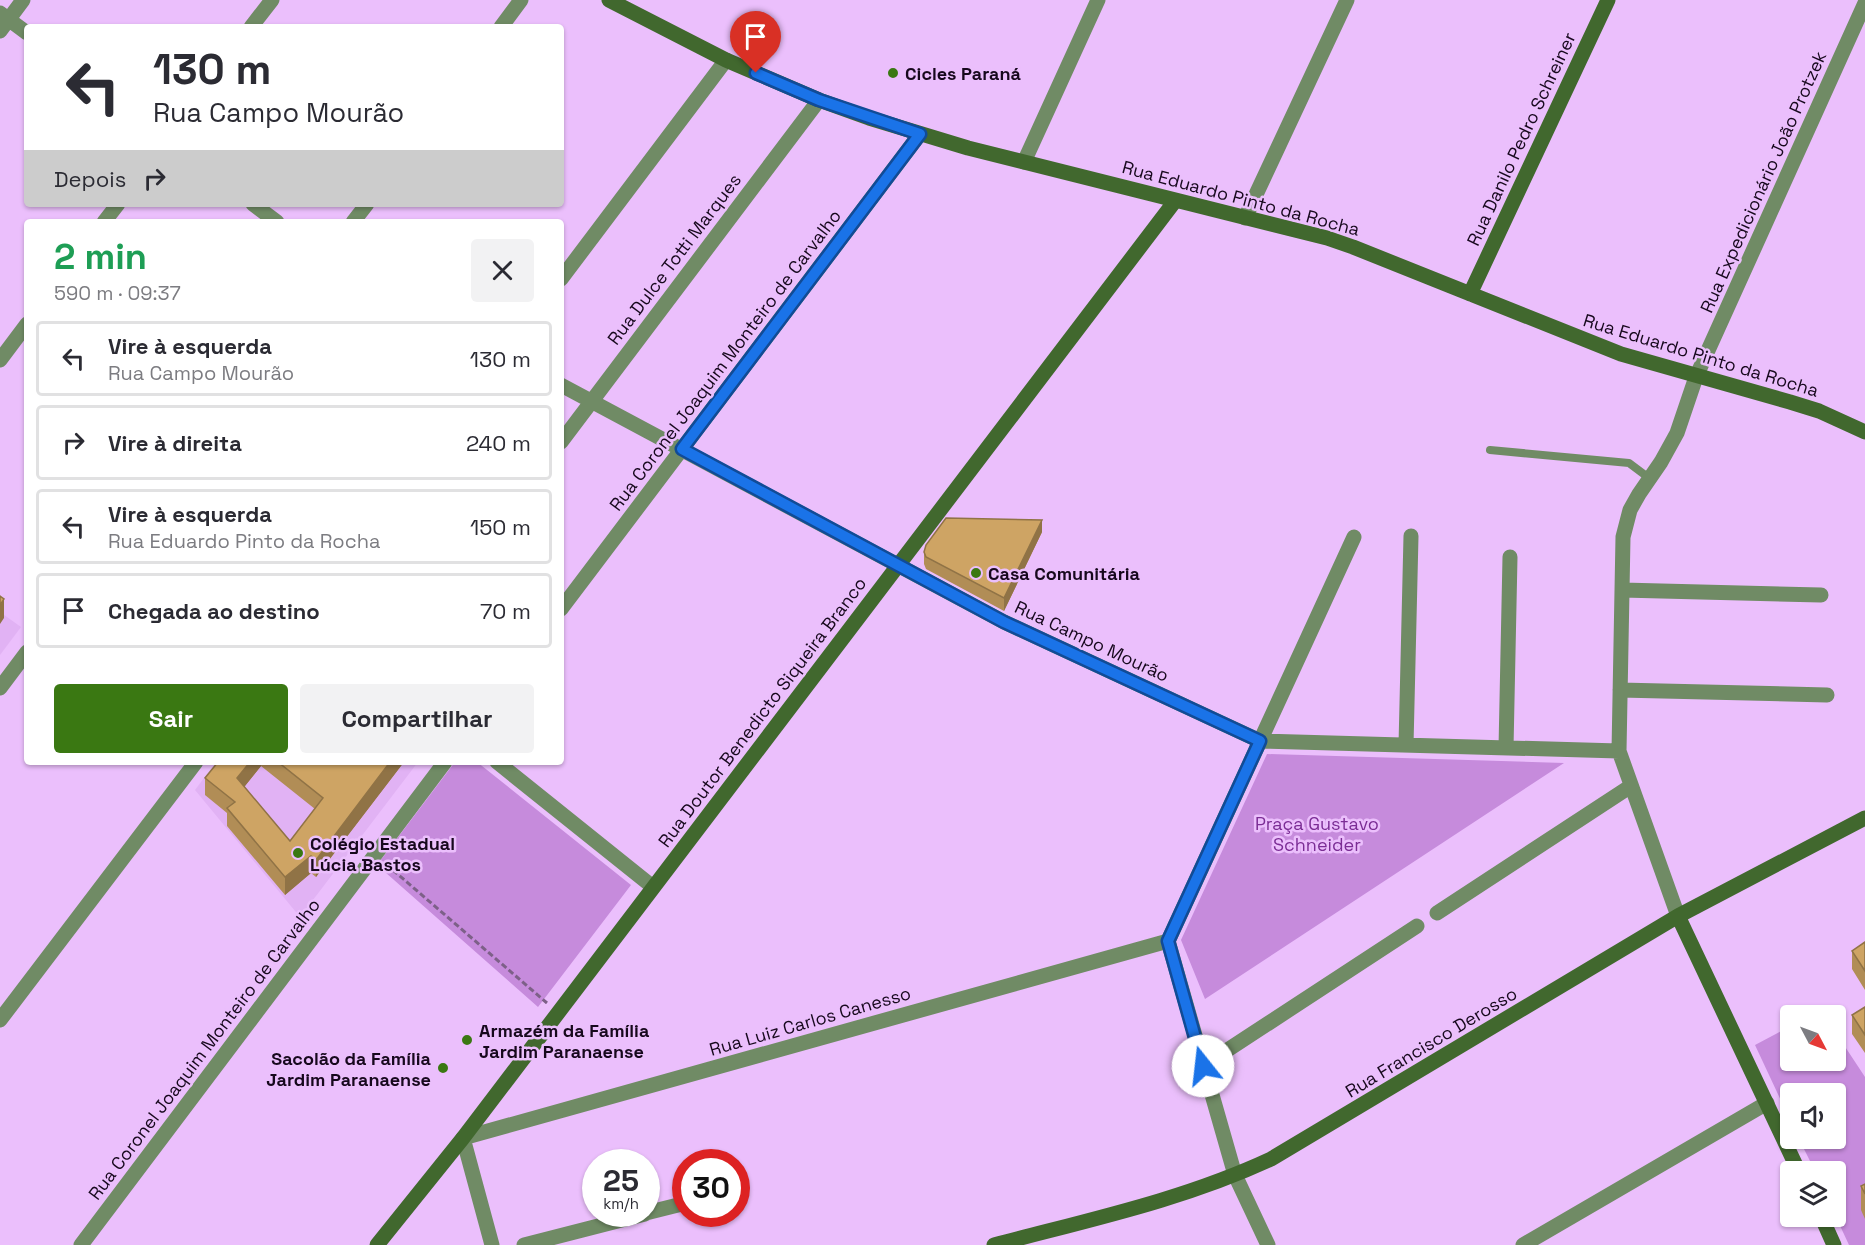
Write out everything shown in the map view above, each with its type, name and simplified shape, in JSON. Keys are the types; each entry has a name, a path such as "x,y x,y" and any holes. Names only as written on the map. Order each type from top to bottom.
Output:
{"main road":[{"name":"Rua Eduardo Pinto da Rocha","path":"609,0 726,60 819,100 920,134 1327,238 1621,354 1790,402 1827,414 1865,432"},
{"name":"Rua Danilo Pedro Schreiner","path":"1470,294 1608,0"},
{"name":"Rua Doutor Benedicto Siqueira Branco","path":"377,1245 463,1138 1175,201"},
{"name":"Rua Francisco Derosso","path":"1005,1244 1153,1203 1235,1175 1289,1150 1678,916 1865,818"},
{"path":"1678,916 1794,1161"},
{"path":"1826,1227 1834,1245"}],"street":[{"path":"23,0 3,21 24,32"},
{"path":"253,24 272,0"},
{"path":"503,24 521,0"},
{"path":"1024,162 1098,0"},
{"path":"1245,218 1347,0"},
{"path":"1861,0 1865,3"},
{"name":"Rua Expedicionário João Protzek","path":"1678,916 1619,751 1623,537 1630,510 1677,433 1696,377 1865,3"},
{"path":"564,275 726,60"},
{"name":"Rua Dulce Totti Marques","path":"564,438 819,100"},
{"name":"Rua Coronel Joaquim Monteiro de Carvalho","path":"564,605 920,134"},
{"path":"106,219 116,207"},
{"path":"257,207 273,219"},
{"path":"355,219 365,207"},
{"path":"0,360 24,328"},
{"name":"Rua Campo Mourão","path":"564,387 1004,622 1260,741 1619,751"},
{"path":"1406,745 1412,536"},
{"path":"1268,1245 1235,1175 1168,941 1354,537"},
{"path":"1506,748 1510,558"},
{"path":"1622,590 1821,595"},
{"path":"0,687 24,656"},
{"path":"1620,690 1827,695"},
{"path":"0,1020 193,765"},
{"name":"Rua Coronel Joaquim Monteiro de Carvalho","path":"81,1245 443,765"},
{"path":"501,765 653,887"},
{"path":"1437,913 1631,786"},
{"path":"1203,1066 1417,926"},
{"name":"Rua Luiz Carlos Canesso","path":"463,1138 1168,941"},
{"path":"1523,1245 1767,1103"},
{"path":"463,1138 492,1245"},
{"path":"524,1245 593,1227"}],"lane":[{"path":"1490,450 1629,464 1649,478"}],"path":[{"path":"375,855 558,1012"}],"shaded area":[{"path":"0,612 21,627 0,655"},
{"name":"Colégio Estadual Lúcia Bastos","path":"214,765 416,765 300,917 195,790"}],"green space":[{"name":"Praça Gustavo Schneider","path":"1267,754 1564,763 1205,999 1181,940"},
{"path":"453,765 481,765 631,885 538,1007 377,865"},
{"path":"1780,1032 1780,1071 1846,1071 1846,1048 1865,1077 1865,1245 1849,1245 1841,1227 1846,1227 1846,1161 1810,1161 1804,1149 1846,1149 1846,1083 1780,1083 1780,1098 1755,1045"}],"building":[{"name":"Casa Comunitária","path":"946,518 1042,520 1004,598 926,557 924,552 926,545"},
{"path":"216,765 248,765 237,778 290,841 323,798 282,765 388,765 316,860 311,856 285,877 227,808 235,802 205,778"},
{"path":"1865,942 1865,971 1852,951"},
{"path":"1865,1007 1865,1035 1852,1015"}],"place":[{"name":"Cicles Paraná","path":"893,73"},
{"name":"Casa Comunitária","path":"976,573"},
{"name":"Colégio Estadual Lúcia Bastos","path":"298,853"},
{"name":"Armazém da Família Jardim Paranaense","path":"467,1040"},
{"name":"Sacolão da Família Jardim Paranaense","path":"443,1068"}],"route":[{"path":"756,73 819,100 920,134 682,449 1004,622 1260,741 1168,941 1203,1066"}]}
